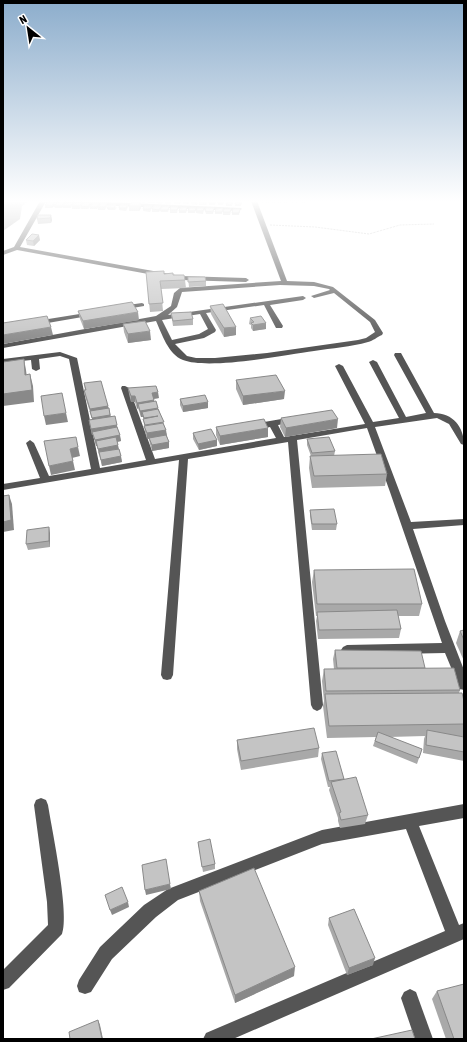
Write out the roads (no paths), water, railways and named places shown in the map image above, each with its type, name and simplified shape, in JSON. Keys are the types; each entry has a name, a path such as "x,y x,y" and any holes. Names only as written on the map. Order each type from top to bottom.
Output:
{"street":[{"path":"25,250 181,278 296,281"},
{"path":"272,250 284,281"},
{"path":"280,283 325,286 336,291 373,321 379,333 376,336 358,342 201,361 185,358 170,343 158,318 174,308 178,292 187,289 280,283"},
{"path":"314,296 336,291"},
{"path":"3,346 158,318 302,298"},
{"path":"266,304 279,326"},
{"path":"112,310 142,305"},
{"path":"170,343 201,336 212,330 202,312"},
{"path":"29,324 97,313"},
{"path":"3,361 60,354 73,358 96,472"},
{"path":"398,355 431,416"},
{"path":"35,357 36,369"},
{"path":"373,362 404,420"},
{"path":"339,366 371,426 408,526 449,648 464,685"},
{"path":"125,388 152,463"},
{"path":"3,487 440,415 448,418 464,442"},
{"path":"243,429 302,418"},
{"path":"273,424 287,440 317,705"},
{"path":"30,443 46,480"},
{"path":"167,675 184,457"},
{"path":"408,526 464,522"},
{"path":"347,650 449,648"},
{"path":"3,982 56,928 55,902 41,805"},
{"path":"85,986 106,953 150,911 173,894 322,837 464,811"},
{"path":"212,1039 459,933 410,821"},
{"path":"410,998 424,1039"}]}
